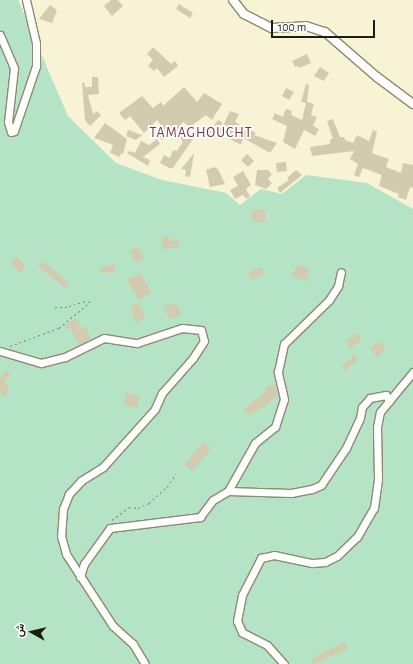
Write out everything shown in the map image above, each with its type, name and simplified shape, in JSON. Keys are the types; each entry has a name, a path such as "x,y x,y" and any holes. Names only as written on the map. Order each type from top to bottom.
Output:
{"street":[{"path":"0,35 14,68 8,122 11,132 14,131 36,66 36,43 26,0"},
{"path":"233,0 244,14 272,28 306,26 325,32 377,77 413,104"},
{"path":"80,577 84,564 109,530 126,526 200,517 213,500 228,491 255,443 275,427 284,400 278,372 284,344 329,300 338,286 341,272"},
{"path":"0,351 41,363 65,357 104,338 143,342 182,328 201,330 204,341 193,358 162,393 147,419 103,467 81,481 65,501 61,536 66,554 113,626 133,644 145,664"},
{"path":"284,664 267,645 242,632 237,621 242,594 261,558 274,555 312,563 325,562 337,556 358,537 374,508 378,479 377,427 380,412 413,372"},
{"path":"228,491 291,492 312,489 321,485 346,448 360,418 362,407 370,398 386,395 389,401"}],"path":[{"path":"8,346 29,341 59,328 90,302 85,300 67,307 53,308"},
{"path":"109,530 110,521 118,513 129,507 138,508 149,503 167,487 176,474"}],"green space":[{"path":"0,0 18,0 68,116 116,163 162,180 226,193 240,205 261,189 282,194 306,175 367,183 413,209 413,664 0,664"}],"building":[{"path":"111,0 118,0 123,6 112,16 104,6"},
{"path":"179,4 193,13 190,18 176,9"},
{"path":"50,5 57,10 52,23 39,19"},
{"path":"153,47 171,64 175,61 178,66 164,77 157,68 154,71 148,66 153,60 147,54"},
{"path":"307,54 311,63 299,68 298,66 295,67 292,61"},
{"path":"320,67 329,73 324,81 314,76"},
{"path":"92,77 98,77 99,94 88,95 93,114 97,111 101,115 90,126 85,120 82,83 84,82 85,87 92,87"},
{"path":"306,84 309,85 307,102 314,104 311,115 317,117 313,126 319,129 315,136 304,130 295,149 283,142 287,126 272,119 275,113 283,117 286,109 292,111 291,115 302,120 306,103 301,102"},
{"path":"184,87 197,102 204,93 222,104 212,120 206,115 190,127 183,122 181,124 195,136 173,168 169,168 160,163 164,155 170,158 173,150 177,151 183,142 176,132 162,140 158,135 165,130 157,120 144,133 130,116 125,120 119,113 142,96 153,108 161,102 163,106"},
{"path":"286,88 294,92 289,100 282,96"},
{"path":"230,111 239,114 235,122 256,133 254,135 277,143 270,153 243,138 241,145 219,133 213,139 207,136 218,120 222,122 222,128"},
{"path":"333,119 340,137 344,137 345,140 353,143 357,135 369,141 373,130 377,132 372,153 389,159 386,167 401,173 403,163 413,165 413,188 410,187 406,200 398,197 399,194 379,186 382,175 363,168 359,177 354,175 358,164 350,159 354,151 312,156 310,147 330,144 330,139 333,139 327,121"},
{"path":"105,123 127,139 123,154 121,153 120,157 110,153 113,145 94,138"},
{"path":"128,130 142,135 136,140 126,136"},
{"path":"157,139 160,144 143,157 150,160 148,166 127,153 129,151 135,153 141,141 149,145"},
{"path":"194,153 190,177 185,176 186,170 181,169"},
{"path":"247,154 254,161 248,167 241,160"},
{"path":"286,162 287,171 277,172 276,163"},
{"path":"214,167 218,169 225,184 210,187 206,170"},
{"path":"257,170 268,170 272,174 268,179 272,183 266,189 255,185"},
{"path":"296,170 302,175 280,193 277,188 289,180 287,178"},
{"path":"243,171 251,185 246,189 250,196 246,199 243,195 235,199 230,190 238,186 233,177"},
{"path":"252,210 265,210 265,222 252,222"},
{"path":"168,236 169,241 178,240 179,247 163,249 162,237"},
{"path":"137,246 145,258 137,264 129,252"},
{"path":"17,257 26,266 20,273 11,263"},
{"path":"43,261 69,283 65,288 38,266"},
{"path":"114,264 116,271 102,274 100,268"},
{"path":"297,264 310,270 306,281 292,276"},
{"path":"261,267 264,275 251,280 248,273"},
{"path":"140,273 152,293 139,300 127,280"},
{"path":"175,302 181,314 170,320 164,308"},
{"path":"138,303 146,318 136,323 131,307"},
{"path":"76,318 82,328 85,326 91,339 78,345 70,328 68,330 65,325"},
{"path":"358,333 362,339 350,349 346,340"},
{"path":"380,341 386,349 376,357 370,348"},
{"path":"354,355 358,360 345,371 341,367"},
{"path":"7,371 11,374 4,383 10,390 4,396 0,392 0,378"},
{"path":"274,383 278,396 249,416 244,408 266,392 264,389"},
{"path":"126,393 139,396 137,408 124,405"},
{"path":"203,442 211,449 192,471 184,465"},
{"path":"345,642 348,649 314,664 311,659"}],"district":[{"name":"TAMAGHOUCHT","path":"201,133"}]}
